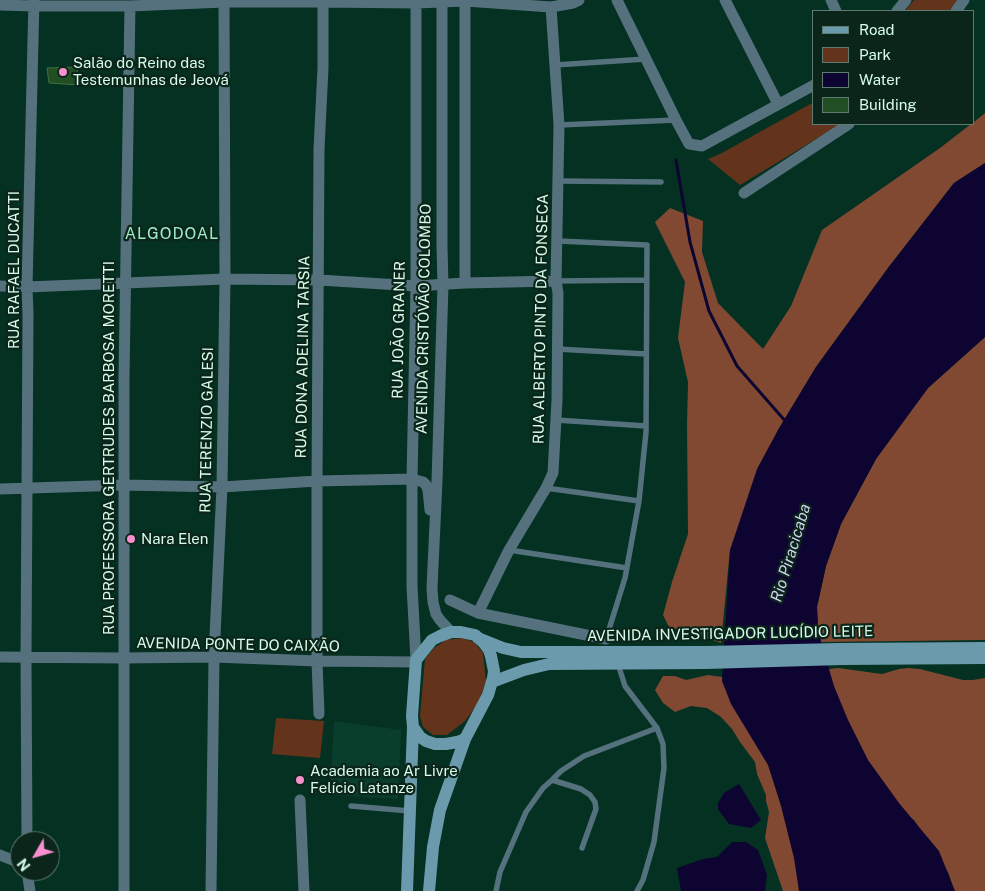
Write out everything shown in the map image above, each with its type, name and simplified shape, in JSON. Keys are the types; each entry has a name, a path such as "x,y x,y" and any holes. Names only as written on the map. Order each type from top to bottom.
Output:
{"main road":[{"path":"407,891 412,716 416,661 432,640 451,632 461,632 475,635 483,642 491,656 494,671 488,695 465,739 440,810 433,847 429,891"},
{"name":"AVENIDA INVESTIGADOR LUCÍDIO LEITE","path":"478,638 503,648 521,652 707,658"},
{"name":"AVENIDA INVESTIGADOR LUCÍDIO LEITE","path":"492,682 524,670 549,664 618,664 707,658 985,648"},
{"name":"AVENIDA INVESTIGADOR LUCÍDIO LEITE","path":"840,654 985,658"},
{"path":"413,727 420,736 435,744 446,744 465,739"}],"street":[{"path":"0,5 34,3 130,6 224,1 416,2 465,0 551,7 579,0"},
{"path":"465,0 465,283"},
{"path":"617,0 689,144 702,146 812,86"},
{"path":"724,0 778,104"},
{"path":"898,10 906,0"},
{"name":"RUA TERENZIO GALESI","path":"211,891 214,657 222,487 225,279 224,1"},
{"name":"RUA DONA ADELINA TARSIA","path":"319,714 316,481 319,149 323,68 323,1"},
{"name":"AVENIDA CRISTÓVÃO COLOMBO","path":"442,1 443,285 432,588 436,614 451,632"},
{"name":"RUA JOÃO GRANER","path":"416,2 416,286 412,479 412,586 416,661"},
{"name":"RUA RAFAEL DUCATTI","path":"27,831 27,287 34,3"},
{"name":"RUA PROFESSORA GERTRUDES BARBOSA MORETTI","path":"124,891 124,283 130,6"},
{"name":"RUA ALBERTO PINTO DA FONSECA","path":"478,613 509,550 553,473 556,420 559,125 551,7"},
{"path":"744,193 847,125"},
{"path":"0,286 27,287 225,279 319,280 416,286 556,281"},
{"path":"0,489 124,485 222,487 316,481 412,479 426,485 430,512 435,528"},
{"path":"450,600 478,613 606,638"},
{"name":"AVENIDA PONTE DO CAIXÃO","path":"0,657 214,657 317,662 416,661"},
{"path":"300,800 304,891"}],"lane":[{"path":"555,65 646,59"},
{"path":"559,125 676,120"},
{"path":"558,182 662,182"},
{"path":"558,241 647,245 646,426 639,501 626,578 606,638"},
{"path":"556,281 647,280"},
{"path":"557,349 646,354"},
{"path":"556,420 646,426"},
{"path":"546,488 639,501"},
{"path":"509,550 627,568"},
{"path":"618,664 625,686 656,728 663,744 664,768 654,842 643,880 637,891"},
{"path":"496,891 500,872 526,812 543,788 561,772 584,756 656,728"},
{"path":"552,780 581,789 596,802 596,808 582,848"},
{"path":"351,806 410,811"}],"shaded area":[{"path":"985,113 985,163 954,183 888,268 816,367 778,430 730,550 721,643 669,627 663,615 688,534 688,382 678,338 685,282 655,222 670,208 703,221 702,252 718,303 763,349 791,306 822,230 940,148 970,125 975,125 975,121"},
{"path":"985,337 985,640 821,642 817,607 826,566 841,524 876,459 928,388"},
{"path":"838,668 882,674 908,668 920,669 963,680 985,678 985,891 952,891 948,872 914,820 907,816 876,785 824,671"},
{"path":"708,675 722,677 766,741 804,891 783,891 765,838 769,812 766,795 757,774 755,762 732,729 721,717 707,708 691,706 675,712 663,703 655,690 663,676 675,676 686,680"},
{"path":"334,721 401,730 398,799 330,795"}],"green space":[{"path":"914,0 958,0 950,10 906,10"},
{"path":"812,103 812,125 839,125 740,185 708,159"},
{"path":"462,638 474,642 483,653 486,681 478,704 465,721 447,735 433,735 423,727 420,716 425,659 434,648 446,640"},
{"path":"276,718 324,721 320,758 272,754"}],"water":[{"name":"Rio Piracicaba","path":"985,163 985,337 928,388 876,459 841,524 826,566 817,607 821,642 834,686 848,720 868,760 899,803 939,851 955,891 799,891 794,858 768,765 731,704 722,681 730,550 757,469 816,367 888,268 954,183"},
{"path":"739,784 761,820 751,828 729,824 718,809 718,803 724,793"},
{"path":"732,842 746,842 758,850 767,875 765,891 681,891 677,868 703,859 717,857"}],"building":[{"name":"Salão do Reino das Testemunhas de Jeová","path":"78,67 77,77 79,85 49,83 47,68"}],"waterway":[{"path":"676,160 690,242 709,311 737,366 787,423"}],"place":[{"name":"Salão do Reino das Testemunhas de Jeová","path":"63,72"},
{"name":"Nara Elen","path":"131,539"},
{"name":"Academia ao Ar Livre Felício Latanze","path":"300,780"}],"district":[{"name":"ALGODOAL","path":"172,234"}]}
